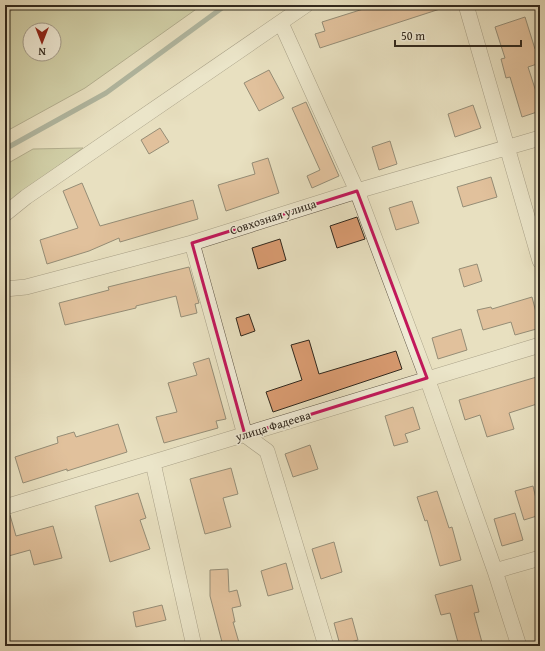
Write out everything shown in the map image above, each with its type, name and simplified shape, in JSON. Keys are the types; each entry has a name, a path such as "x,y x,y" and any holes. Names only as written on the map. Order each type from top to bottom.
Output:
{"street":[{"path":"5,214 26,197 306,5"},
{"path":"466,5 540,261"},
{"path":"280,23 358,191 427,378 495,571 519,646"},
{"name":"Совхозная улица","path":"5,289 26,287 192,243 358,191 540,138"},
{"path":"192,243 245,435 267,451 326,646"},
{"name":"улица Фадеева","path":"5,507 540,345"},
{"path":"153,463 194,646"},
{"path":"495,571 540,558"}],"highlighted area":[{"path":"357,191 427,378 245,435 192,243"}],"green space":[{"path":"19,5 202,5 85,88 5,132 5,15"},
{"path":"83,148 5,205 5,165 33,149"}],"building":[{"path":"376,5 443,5 443,8 320,48 315,34 325,31 322,22"},
{"path":"525,17 535,49 540,47 540,63 528,67 540,104 540,111 522,117 510,77 506,78 501,59 505,58 495,27"},
{"path":"269,70 284,98 259,111 244,83"},
{"path":"306,102 339,176 312,188 307,176 320,170 292,108"},
{"path":"473,105 481,128 455,137 448,114"},
{"path":"160,128 169,142 149,154 141,140"},
{"path":"390,141 397,164 379,170 372,147"},
{"path":"268,158 279,193 226,211 218,185 255,174 252,163"},
{"path":"491,177 497,197 463,207 457,187"},
{"path":"82,183 100,226 193,200 198,219 120,242 119,238 89,251 47,264 40,240 78,228 63,191"},
{"path":"412,201 419,223 396,230 389,208"},
{"path":"357,217 365,239 337,248 330,226"},
{"path":"280,239 286,260 258,269 252,248"},
{"path":"477,264 482,281 464,287 459,269"},
{"path":"189,267 199,303 195,304 197,313 181,317 176,296 136,306 136,308 65,325 59,303 109,290 108,287"},
{"path":"532,297 540,328 515,335 511,322 483,330 477,310 491,307 492,309"},
{"path":"249,314 255,331 241,336 236,318"},
{"path":"461,329 467,350 438,359 432,338"},
{"path":"309,340 319,374 396,351 402,369 273,412 266,392 302,380 291,345"},
{"path":"209,358 226,419 216,421 218,428 164,443 156,417 177,412 168,383 197,375 193,363"},
{"path":"540,376 540,403 509,413 514,429 487,437 480,415 465,420 459,400"},
{"path":"413,407 420,429 405,434 408,442 394,446 385,416"},
{"path":"118,424 127,452 23,483 15,457 58,443 57,437 74,432 76,437"},
{"path":"310,445 318,469 293,477 285,454"},
{"path":"231,468 238,494 223,498 231,527 205,534 190,479"},
{"path":"533,486 540,515 524,520 515,491"},
{"path":"437,491 449,528 452,527 461,560 440,566 427,520 425,521 417,497"},
{"path":"138,493 146,518 140,520 150,549 110,562 95,506"},
{"path":"515,513 523,540 502,546 494,519"},
{"path":"10,515 16,536 53,526 62,558 34,565 30,550 5,557 5,516"},
{"path":"334,542 342,572 321,579 312,549"},
{"path":"286,563 293,589 268,596 261,571"},
{"path":"228,569 229,592 237,590 241,606 232,608 235,622 233,622 240,646 223,646 210,596 210,570"},
{"path":"472,585 479,612 474,613 483,646 459,646 450,613 441,615 435,595"},
{"path":"162,605 166,620 136,627 133,612"},
{"path":"352,618 358,640 340,645 334,623"}],"waterway":[{"path":"5,149 106,93 226,5"}]}
